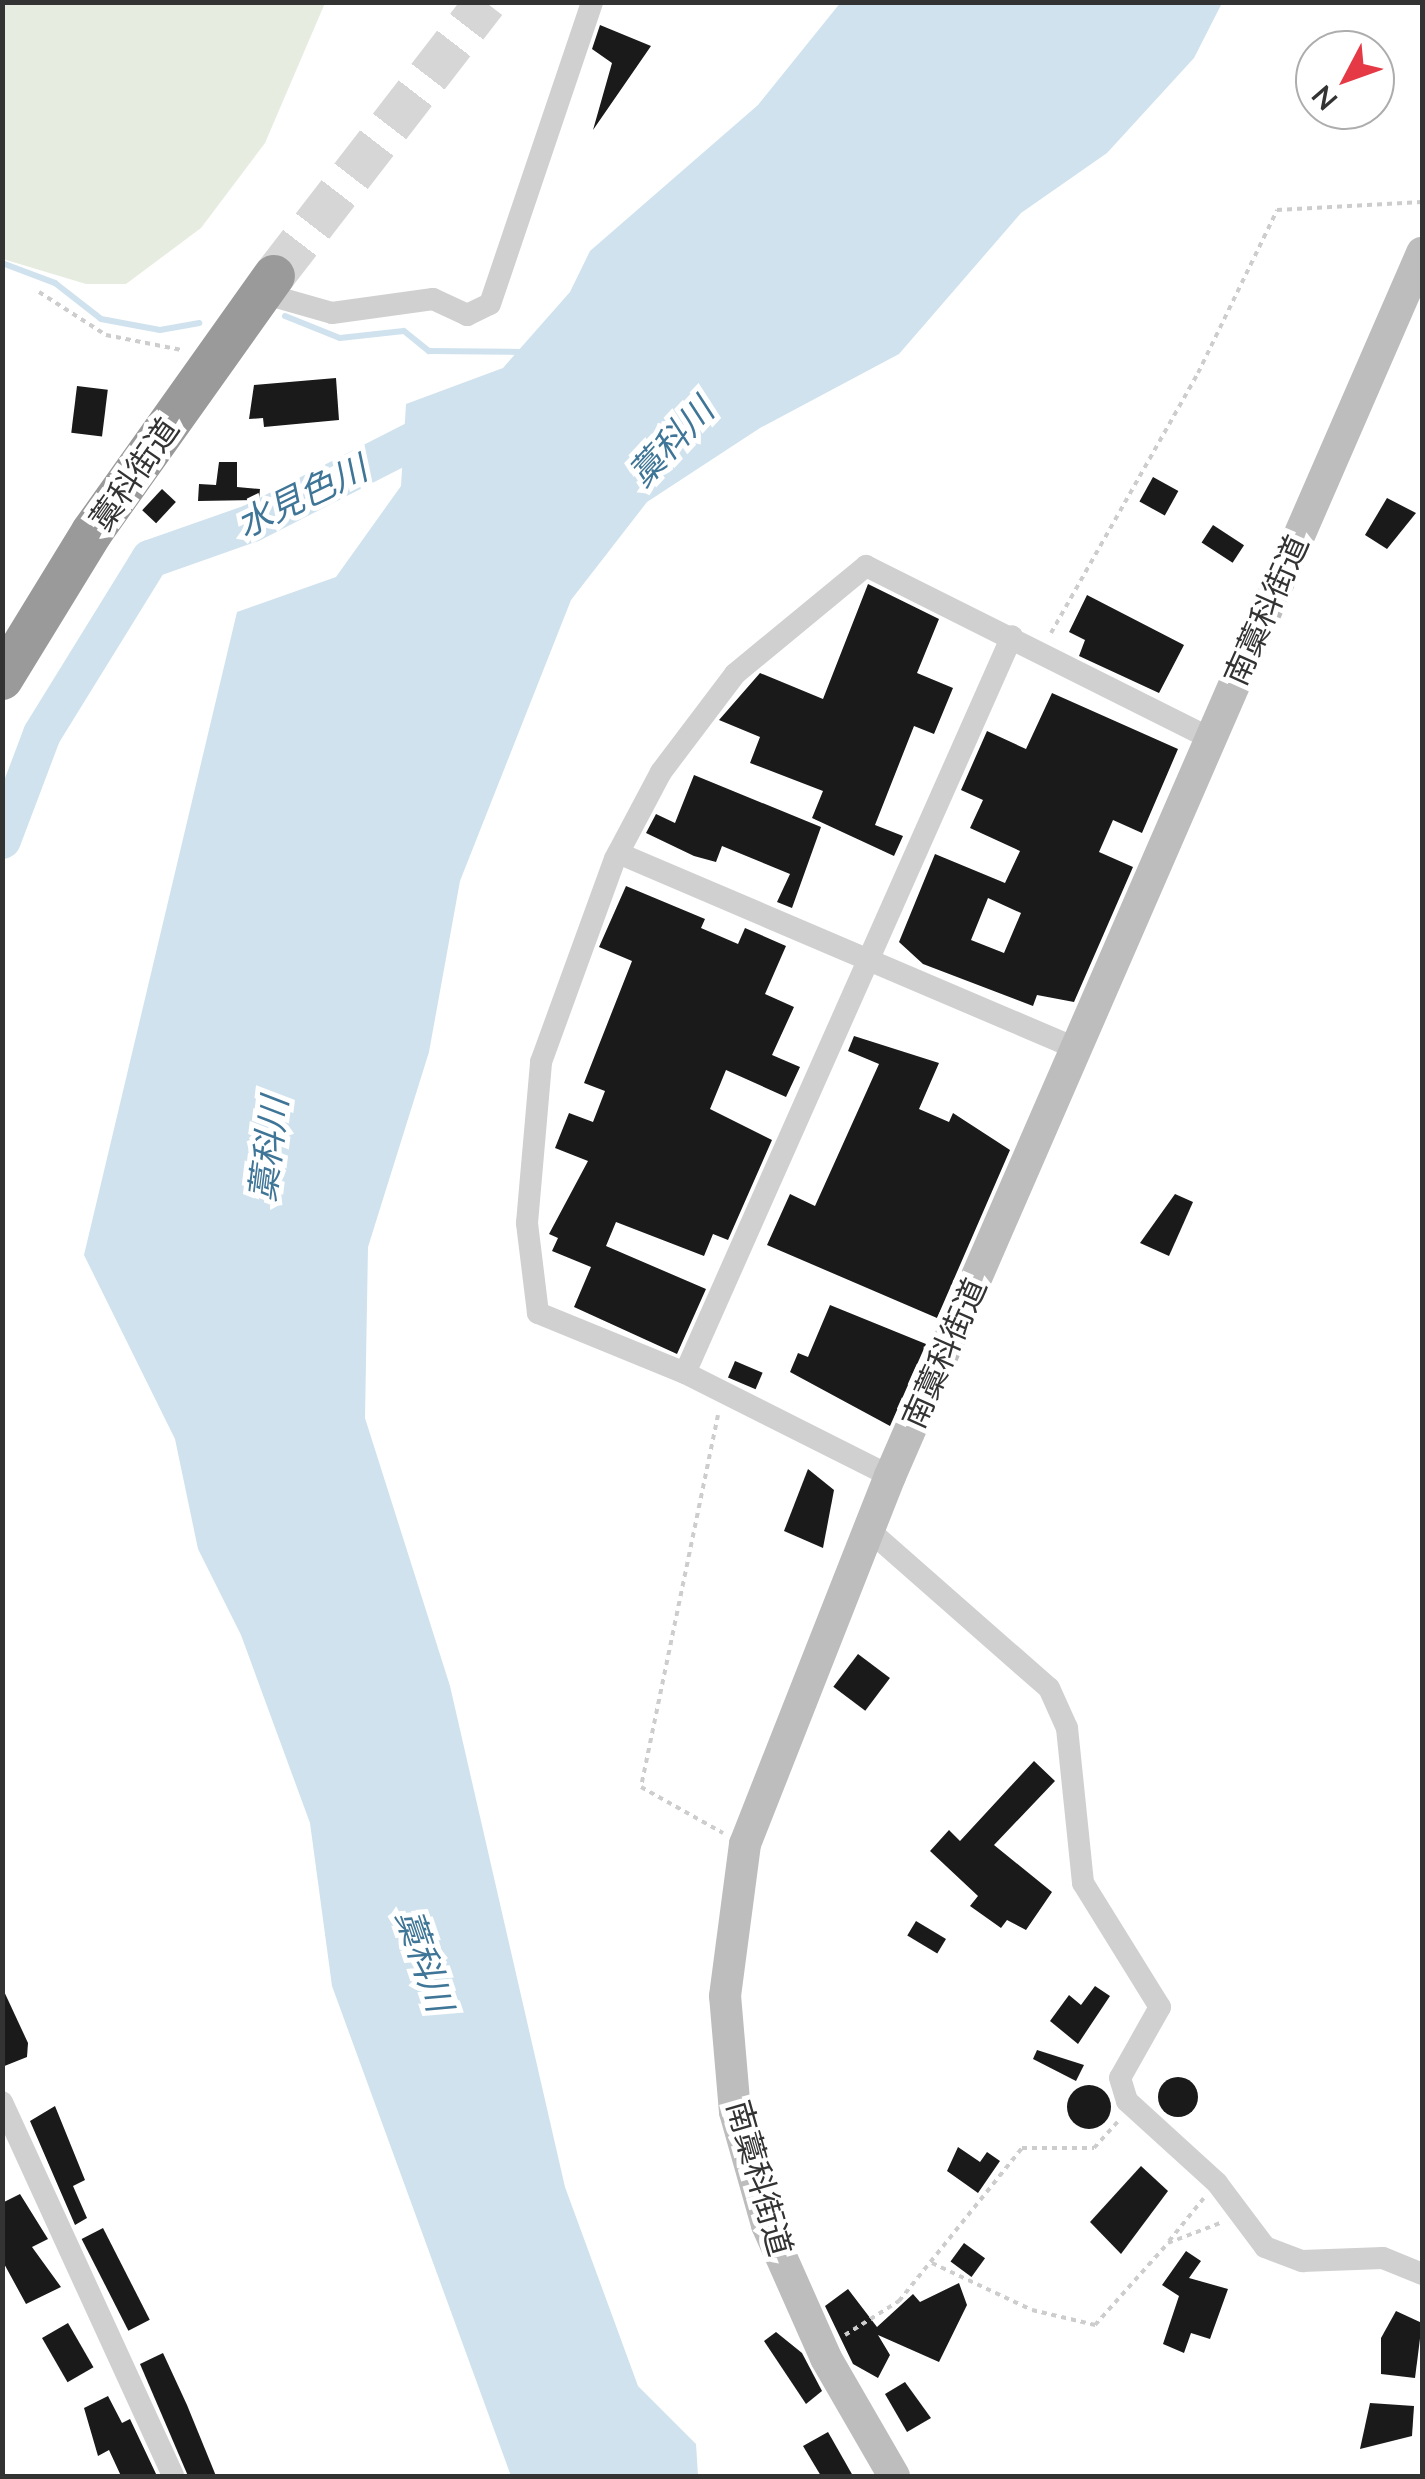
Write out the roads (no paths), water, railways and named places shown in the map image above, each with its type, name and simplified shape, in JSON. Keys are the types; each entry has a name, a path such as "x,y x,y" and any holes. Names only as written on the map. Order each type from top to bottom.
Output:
{"highway":[{"name":"藁科街道","path":"2,678 268,284"}],"main road":[{"name":"南藁科街道","path":"894,2476 826,2358 767,2225 736,2112 725,1996 745,1844 890,1476 1422,253"}],"street":[{"path":"268,284 332,314 432,298 467,316 490,304 592,2"},
{"path":"890,1476 686,1373 538,1313 527,1224 541,1062 618,853 660,772 735,674 855,570 907,579 1210,738"},
{"path":"686,1373 1012,636"},
{"path":"618,853 1076,1048"},
{"path":"870,1531 1049,1688 1061,1714 1083,1883 1158,1991 1155,2022 1120,2078 1127,2101 1217,2183 1235,2218 1280,2256 1383,2258 1422,2274"},
{"path":"2,2102 173,2476"}],"water":[{"name":"藁科川","path":"841,2 1222,3 1194,58 1107,153 1021,213 899,354 760,428 647,502 571,600 460,881 429,1052 368,1247 365,1418 450,1686 565,2187 638,2386 696,2444 698,2476 511,2476 332,1986 310,1823 241,1635 198,1549 175,1439 84,1255 237,612 336,577 401,486 406,404 503,368 570,292 590,251 758,105"}],"waterway":[{"path":"2,263 55,283 101,319 160,330 199,323"},
{"path":"285,316 340,338 404,331 429,351 522,352"},
{"name":"水見色川","path":"2,840 42,734 150,559 252,523 448,423"}],"tunnel":[{"path":"274,276 486,2"}]}
